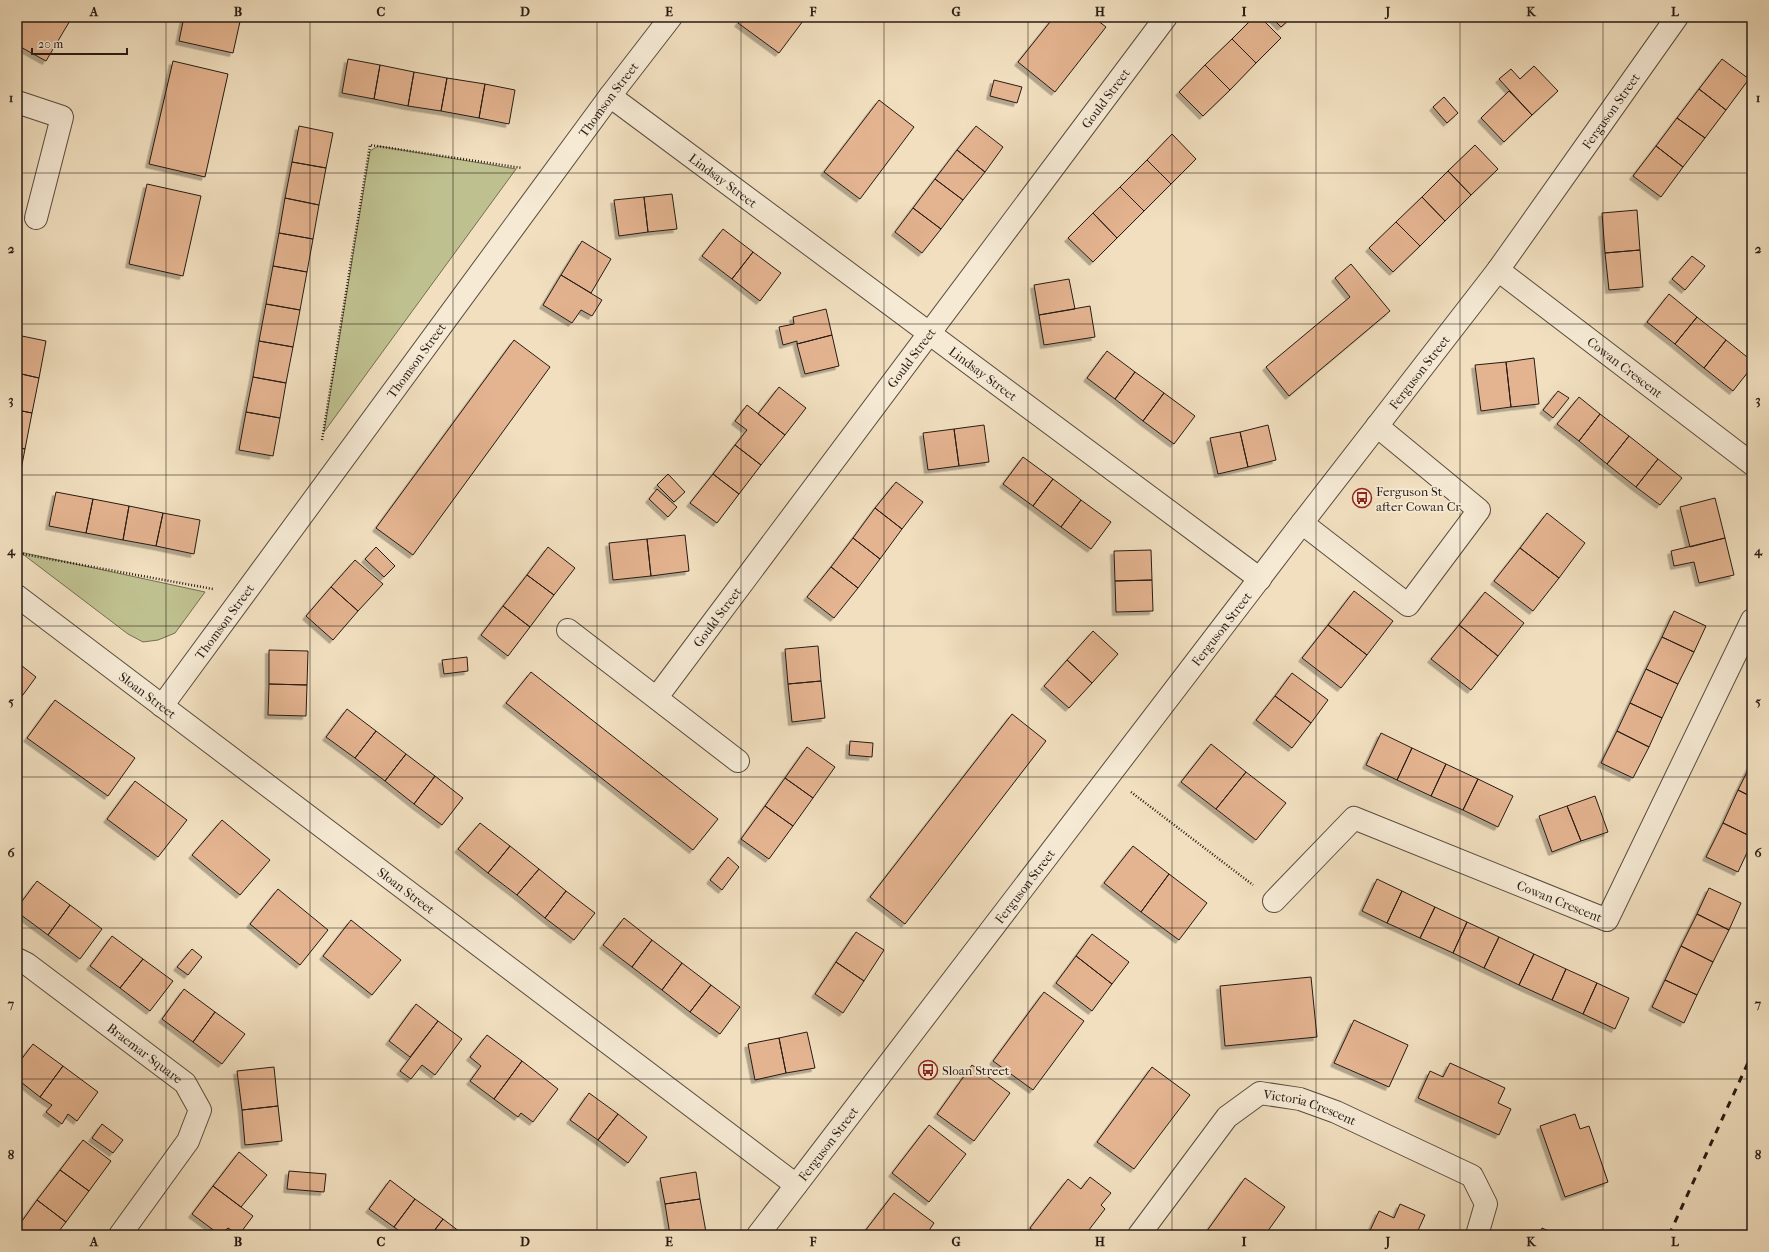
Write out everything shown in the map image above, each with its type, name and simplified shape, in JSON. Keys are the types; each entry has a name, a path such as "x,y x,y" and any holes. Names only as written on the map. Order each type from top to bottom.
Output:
{"street":[{"name":"Thomson Street","path":"162,706 553,173 671,17"},
{"name":"Gould Street","path":"656,697 930,334 1166,17"},
{"name":"Ferguson Street","path":"758,1235 1302,523 1498,270 1677,17"},
{"name":"Lindsay Street","path":"610,96 1260,579"},
{"path":"17,102 62,117 36,218"},
{"name":"Cowan Crescent","path":"1498,270 1752,464"},
{"path":"1302,523 1408,605 1479,510 1377,426"},
{"name":"Sloan Street","path":"17,596 796,1185"},
{"name":"Cowan Crescent","path":"1274,901 1354,818 1607,920 1752,620"},
{"path":"568,630 738,762"},
{"name":"Braemar Square","path":"17,959 27,964 184,1082 200,1110 188,1141 120,1235"},
{"name":"Victoria Crescent","path":"1139,1235 1227,1117 1260,1093 1300,1099 1336,1112 1472,1176 1486,1204 1477,1235"}],"path":[{"path":"334,472 322,440 370,145 553,173"},
{"path":"17,553 219,590 240,600"},
{"path":"1110,776 1274,901"}],"green space":[{"path":"378,146 516,169 324,432 370,151"},
{"path":"20,552 205,592 175,633 158,640 143,642 128,634"}],"building":[{"path":"17,17 67,17 71,19 46,61 17,45"},
{"path":"184,17 241,17 233,53 179,41"},
{"path":"743,17 806,17 779,53 738,23"},
{"path":"1054,17 1093,17 1106,27 1055,92 1018,62"},
{"path":"1254,17 1260,17 1281,38 1256,63 1232,39"},
{"path":"1271,17 1288,17 1290,19 1281,27"},
{"path":"1232,39 1256,63 1230,90 1205,65"},
{"path":"348,59 380,65 374,99 342,93"},
{"path":"1722,59 1749,79 1726,110 1699,89"},
{"path":"173,61 228,74 205,177 149,164"},
{"path":"380,65 414,72 408,106 374,99"},
{"path":"1205,65 1230,90 1203,116 1179,92"},
{"path":"1534,66 1558,91 1532,115 1499,79 1511,69 1520,79"},
{"path":"414,72 447,78 441,111 408,106"},
{"path":"447,78 485,84 479,118 441,111"},
{"path":"994,80 1022,87 1017,103 990,96"},
{"path":"485,84 515,90 509,124 479,118"},
{"path":"1699,89 1726,110 1705,138 1677,118"},
{"path":"1509,91 1532,115 1504,142 1481,118"},
{"path":"1444,97 1458,113 1447,123 1433,107"},
{"path":"879,100 914,127 860,199 824,172"},
{"path":"1677,118 1705,138 1683,167 1656,146"},
{"path":"299,126 333,133 326,168 292,162"},
{"path":"976,126 1003,147 985,172 957,150"},
{"path":"1172,134 1196,159 1171,184 1147,160"},
{"path":"1475,145 1498,169 1471,195 1448,171"},
{"path":"1656,146 1683,167 1661,197 1633,176"},
{"path":"957,150 985,172 963,200 935,179"},
{"path":"1147,160 1171,184 1144,211 1120,187"},
{"path":"292,162 326,168 319,205 285,198"},
{"path":"1448,171 1471,195 1445,221 1422,197"},
{"path":"935,179 963,200 941,229 913,208"},
{"path":"147,184 201,196 183,276 129,264"},
{"path":"1120,187 1144,211 1117,238 1093,213"},
{"path":"672,194 677,229 648,232 644,197"},
{"path":"644,197 648,232 619,236 614,200"},
{"path":"1422,197 1445,221 1420,246 1396,222"},
{"path":"285,198 319,205 313,239 279,233"},
{"path":"913,208 941,229 922,253 895,232"},
{"path":"1637,210 1640,250 1605,253 1602,213"},
{"path":"1093,213 1117,238 1093,262 1068,238"},
{"path":"1396,222 1420,246 1393,272 1369,248"},
{"path":"723,229 753,252 732,279 702,256"},
{"path":"279,233 313,239 307,272 273,266"},
{"path":"582,241 611,259 591,293 561,275"},
{"path":"1640,250 1643,287 1609,290 1605,253"},
{"path":"753,252 781,273 760,301 732,279"},
{"path":"1692,256 1705,266 1685,290 1672,279"},
{"path":"1351,264 1390,311 1289,396 1266,367 1350,297 1335,278"},
{"path":"273,266 307,272 300,310 266,304"},
{"path":"561,275 602,300 592,316 581,310 572,323 543,305"},
{"path":"1069,279 1075,309 1039,315 1034,285"},
{"path":"1669,294 1697,317 1675,344 1647,322"},
{"path":"266,304 300,310 293,347 259,341"},
{"path":"1090,306 1095,337 1044,345 1039,315"},
{"path":"826,309 832,335 797,344 797,341 783,345 779,327 794,324 793,317"},
{"path":"1697,317 1726,340 1704,368 1675,344"},
{"path":"17,335 46,341 39,378 17,373"},
{"path":"832,335 839,366 805,374 797,344"},
{"path":"514,340 550,367 413,555 376,528"},
{"path":"1726,340 1752,361 1752,367 1733,391 1704,368"},
{"path":"259,341 293,347 286,383 253,377"},
{"path":"1107,351 1135,372 1115,399 1087,378"},
{"path":"1534,358 1539,404 1511,407 1506,362"},
{"path":"1506,362 1511,407 1481,411 1475,365"},
{"path":"1135,372 1164,393 1143,421 1115,399"},
{"path":"17,373 39,378 32,413 17,410"},
{"path":"253,377 286,383 280,418 246,412"},
{"path":"779,387 806,408 785,435 758,414"},
{"path":"1558,391 1569,398 1553,418 1543,410"},
{"path":"1164,393 1195,416 1174,444 1143,421"},
{"path":"1579,397 1600,414 1579,441 1557,424"},
{"path":"747,405 785,435 761,465 735,445 747,430 735,421"},
{"path":"17,410 32,413 25,449 17,447"},
{"path":"246,412 280,418 273,456 239,450"},
{"path":"1600,414 1629,436 1607,464 1579,441"},
{"path":"984,425 989,462 959,466 954,429"},
{"path":"1268,425 1276,460 1248,467 1240,432"},
{"path":"954,429 959,466 928,470 923,433"},
{"path":"1240,432 1248,467 1218,474 1210,438"},
{"path":"1629,436 1658,459 1636,487 1607,464"},
{"path":"735,445 761,465 739,494 713,474"},
{"path":"17,447 25,449 18,485 17,485"},
{"path":"1023,457 1053,479 1033,506 1003,484"},
{"path":"1658,459 1682,478 1660,505 1636,487"},
{"path":"668,474 685,492 674,502 657,485"},
{"path":"713,474 739,494 717,523 690,503"},
{"path":"1053,479 1081,500 1061,527 1033,506"},
{"path":"896,482 923,502 902,529 875,508"},
{"path":"657,489 677,507 668,517 649,499"},
{"path":"56,492 93,499 86,533 49,526"},
{"path":"1715,498 1725,538 1690,547 1680,507"},
{"path":"93,499 129,506 123,540 86,533"},
{"path":"1081,500 1111,522 1091,549 1061,527"},
{"path":"129,506 163,513 156,546 123,540"},
{"path":"875,508 902,529 880,559 853,538"},
{"path":"163,513 200,520 194,554 156,546"},
{"path":"1547,513 1585,543 1559,578 1520,548"},
{"path":"685,535 689,571 651,576 647,539"},
{"path":"853,538 880,559 858,588 831,567"},
{"path":"1725,538 1734,575 1699,583 1694,562 1674,566 1671,551"},
{"path":"647,539 651,576 613,580 609,543"},
{"path":"376,547 395,566 384,577 365,559"},
{"path":"548,547 575,568 554,595 527,575"},
{"path":"1520,548 1559,578 1533,611 1494,581"},
{"path":"1151,550 1152,580 1115,581 1114,551"},
{"path":"355,560 383,584 358,611 331,587"},
{"path":"831,567 858,588 834,618 807,597"},
{"path":"527,575 554,595 530,627 503,606"},
{"path":"1152,580 1153,611 1116,612 1115,581"},
{"path":"331,587 358,611 333,640 306,616"},
{"path":"1354,591 1393,621 1367,655 1328,625"},
{"path":"1485,592 1524,623 1498,656 1459,625"},
{"path":"503,606 530,627 508,656 481,635"},
{"path":"1674,611 1706,626 1694,652 1662,637"},
{"path":"1328,625 1367,655 1341,688 1302,658"},
{"path":"1459,625 1498,656 1471,690 1431,659"},
{"path":"1093,631 1118,654 1092,683 1067,660"},
{"path":"1662,637 1694,652 1678,684 1646,669"},
{"path":"818,646 821,681 788,684 785,649"},
{"path":"269,650 308,651 307,685 269,684"},
{"path":"467,657 468,671 444,674 442,660"},
{"path":"1067,660 1092,683 1069,708 1044,686"},
{"path":"17,662 36,677 17,703"},
{"path":"1646,669 1678,684 1662,718 1630,703"},
{"path":"531,672 718,819 693,850 506,703"},
{"path":"1292,673 1328,700 1311,723 1275,696"},
{"path":"821,681 825,718 792,722 788,684"},
{"path":"269,684 307,685 306,716 268,715"},
{"path":"1275,696 1311,723 1292,748 1256,720"},
{"path":"55,700 135,758 108,796 27,738"},
{"path":"1630,703 1662,718 1649,747 1617,731"},
{"path":"347,709 376,731 355,758 326,737"},
{"path":"1012,714 1046,741 905,924 870,897"},
{"path":"376,731 406,754 385,781 355,758"},
{"path":"1617,731 1649,747 1633,778 1601,763"},
{"path":"1381,733 1412,748 1397,780 1366,765"},
{"path":"850,741 873,743 872,757 849,755"},
{"path":"1211,744 1246,772 1216,809 1181,782"},
{"path":"807,747 835,767 813,798 785,778"},
{"path":"1412,748 1446,764 1431,796 1397,780"},
{"path":"406,754 435,776 414,804 385,781"},
{"path":"1752,762 1752,797 1738,790"},
{"path":"1446,764 1478,779 1463,810 1431,796"},
{"path":"1246,772 1286,803 1256,840 1216,809"},
{"path":"435,776 463,798 442,825 414,804"},
{"path":"785,778 813,798 793,826 765,806"},
{"path":"1478,779 1513,796 1498,827 1463,810"},
{"path":"135,781 187,820 158,857 107,819"},
{"path":"1738,790 1752,797 1752,837 1723,823"},
{"path":"1595,796 1608,832 1581,841 1567,806"},
{"path":"765,806 793,826 769,859 741,839"},
{"path":"1567,806 1581,841 1552,852 1539,816"},
{"path":"222,820 270,860 240,895 192,855"},
{"path":"480,823 510,846 488,873 458,849"},
{"path":"1723,823 1752,837 1752,842 1738,872 1706,857"},
{"path":"510,846 539,869 517,895 488,873"},
{"path":"1133,846 1169,874 1141,912 1104,883"},
{"path":"728,857 739,867 722,890 710,880"},
{"path":"539,869 566,891 545,918 517,895"},
{"path":"1169,874 1207,903 1179,940 1141,912"},
{"path":"1377,879 1402,891 1387,923 1362,911"},
{"path":"37,881 70,905 48,935 17,912 17,908"},
{"path":"1709,888 1741,903 1729,930 1697,914"},
{"path":"278,889 328,930 300,965 250,924"},
{"path":"566,891 595,913 574,940 545,918"},
{"path":"1402,891 1435,907 1420,938 1387,923"},
{"path":"70,905 102,929 80,959 48,935"},
{"path":"1435,907 1467,922 1453,953 1420,938"},
{"path":"1697,914 1729,930 1713,962 1681,946"},
{"path":"624,918 652,940 632,967 603,945"},
{"path":"351,920 401,960 372,995 323,956"},
{"path":"1467,922 1499,937 1484,968 1453,953"},
{"path":"856,932 884,950 864,981 836,962"},
{"path":"1092,934 1129,962 1112,984 1076,956"},
{"path":"112,936 143,959 120,988 90,966"},
{"path":"1499,937 1534,954 1519,985 1484,968"},
{"path":"652,940 682,963 662,990 632,967"},
{"path":"1681,946 1713,962 1697,995 1665,980"},
{"path":"192,949 202,957 188,975 177,967"},
{"path":"1534,954 1566,969 1552,1000 1519,985"},
{"path":"1076,956 1112,984 1092,1011 1056,983"},
{"path":"143,959 173,981 150,1011 120,988"},
{"path":"836,962 864,981 843,1013 815,994"},
{"path":"682,963 711,985 690,1012 662,990"},
{"path":"1566,969 1597,983 1583,1014 1552,1000"},
{"path":"1311,977 1317,1037 1225,1046 1220,986"},
{"path":"1665,980 1697,995 1684,1023 1652,1007"},
{"path":"1597,983 1629,998 1615,1029 1583,1014"},
{"path":"711,985 740,1007 720,1034 690,1012"},
{"path":"184,989 215,1012 193,1042 162,1019"},
{"path":"1044,992 1084,1021 1033,1090 993,1061"},
{"path":"416,1004 438,1021 410,1057 389,1041"},
{"path":"215,1012 245,1034 222,1064 193,1042"},
{"path":"1354,1020 1408,1045 1389,1087 1334,1063"},
{"path":"438,1021 462,1039 435,1075 422,1065 411,1079 400,1071"},
{"path":"807,1032 815,1068 786,1073 779,1038"},
{"path":"487,1035 522,1061 494,1099 470,1081 481,1066 470,1057"},
{"path":"779,1038 786,1073 755,1080 748,1044"},
{"path":"33,1044 63,1066 40,1097 17,1079 17,1065"},
{"path":"522,1061 558,1089 533,1122 521,1113 518,1117 494,1099"},
{"path":"1450,1063 1505,1088 1498,1103 1511,1109 1499,1135 1418,1098 1430,1071 1443,1077"},
{"path":"972,1065 1010,1093 974,1141 937,1114"},
{"path":"63,1066 98,1092 77,1121 68,1114 62,1124 46,1112 52,1105 40,1097"},
{"path":"274,1067 278,1106 242,1110 237,1071"},
{"path":"1152,1067 1190,1095 1134,1169 1097,1142"},
{"path":"589,1093 618,1114 598,1140 570,1120"},
{"path":"278,1106 282,1141 245,1145 242,1110"},
{"path":"618,1114 647,1137 628,1163 598,1140"},
{"path":"1575,1114 1580,1129 1589,1126 1608,1182 1565,1197 1540,1126"},
{"path":"102,1124 123,1140 113,1153 92,1138"},
{"path":"929,1125 966,1154 929,1202 892,1173"},
{"path":"83,1140 111,1161 89,1191 60,1170"},
{"path":"239,1152 267,1175 241,1207 213,1186"},
{"path":"60,1170 89,1191 66,1222 37,1200"},
{"path":"289,1171 326,1174 324,1192 287,1189"},
{"path":"696,1172 700,1199 665,1204 660,1178"},
{"path":"1090,1177 1111,1193 1101,1205 1105,1209 1085,1235 1039,1235 1030,1228 1068,1179 1081,1189"},
{"path":"1245,1178 1285,1207 1265,1235 1204,1235"},
{"path":"390,1180 415,1199 394,1227 369,1209"},
{"path":"213,1186 253,1216 239,1235 228,1228 220,1235 192,1214"},
{"path":"894,1193 934,1223 926,1235 862,1235"},
{"path":"415,1199 443,1219 431,1235 405,1235 394,1227"},
{"path":"700,1199 706,1232 685,1235 670,1235 665,1204"},
{"path":"37,1200 66,1222 56,1235 20,1235 17,1233 17,1228"},
{"path":"1400,1204 1425,1215 1416,1235 1368,1235 1379,1211 1394,1218"},
{"path":"443,1219 464,1235 431,1235"},
{"path":"1542,1228 1558,1235 1538,1235"}],"railway":[{"path":"1669,1235 1752,1054"}],"place":[{"name":"Ferguson St after Cowan Cr","path":"1362,498"},
{"name":"Sloan Street","path":"928,1070"}]}
